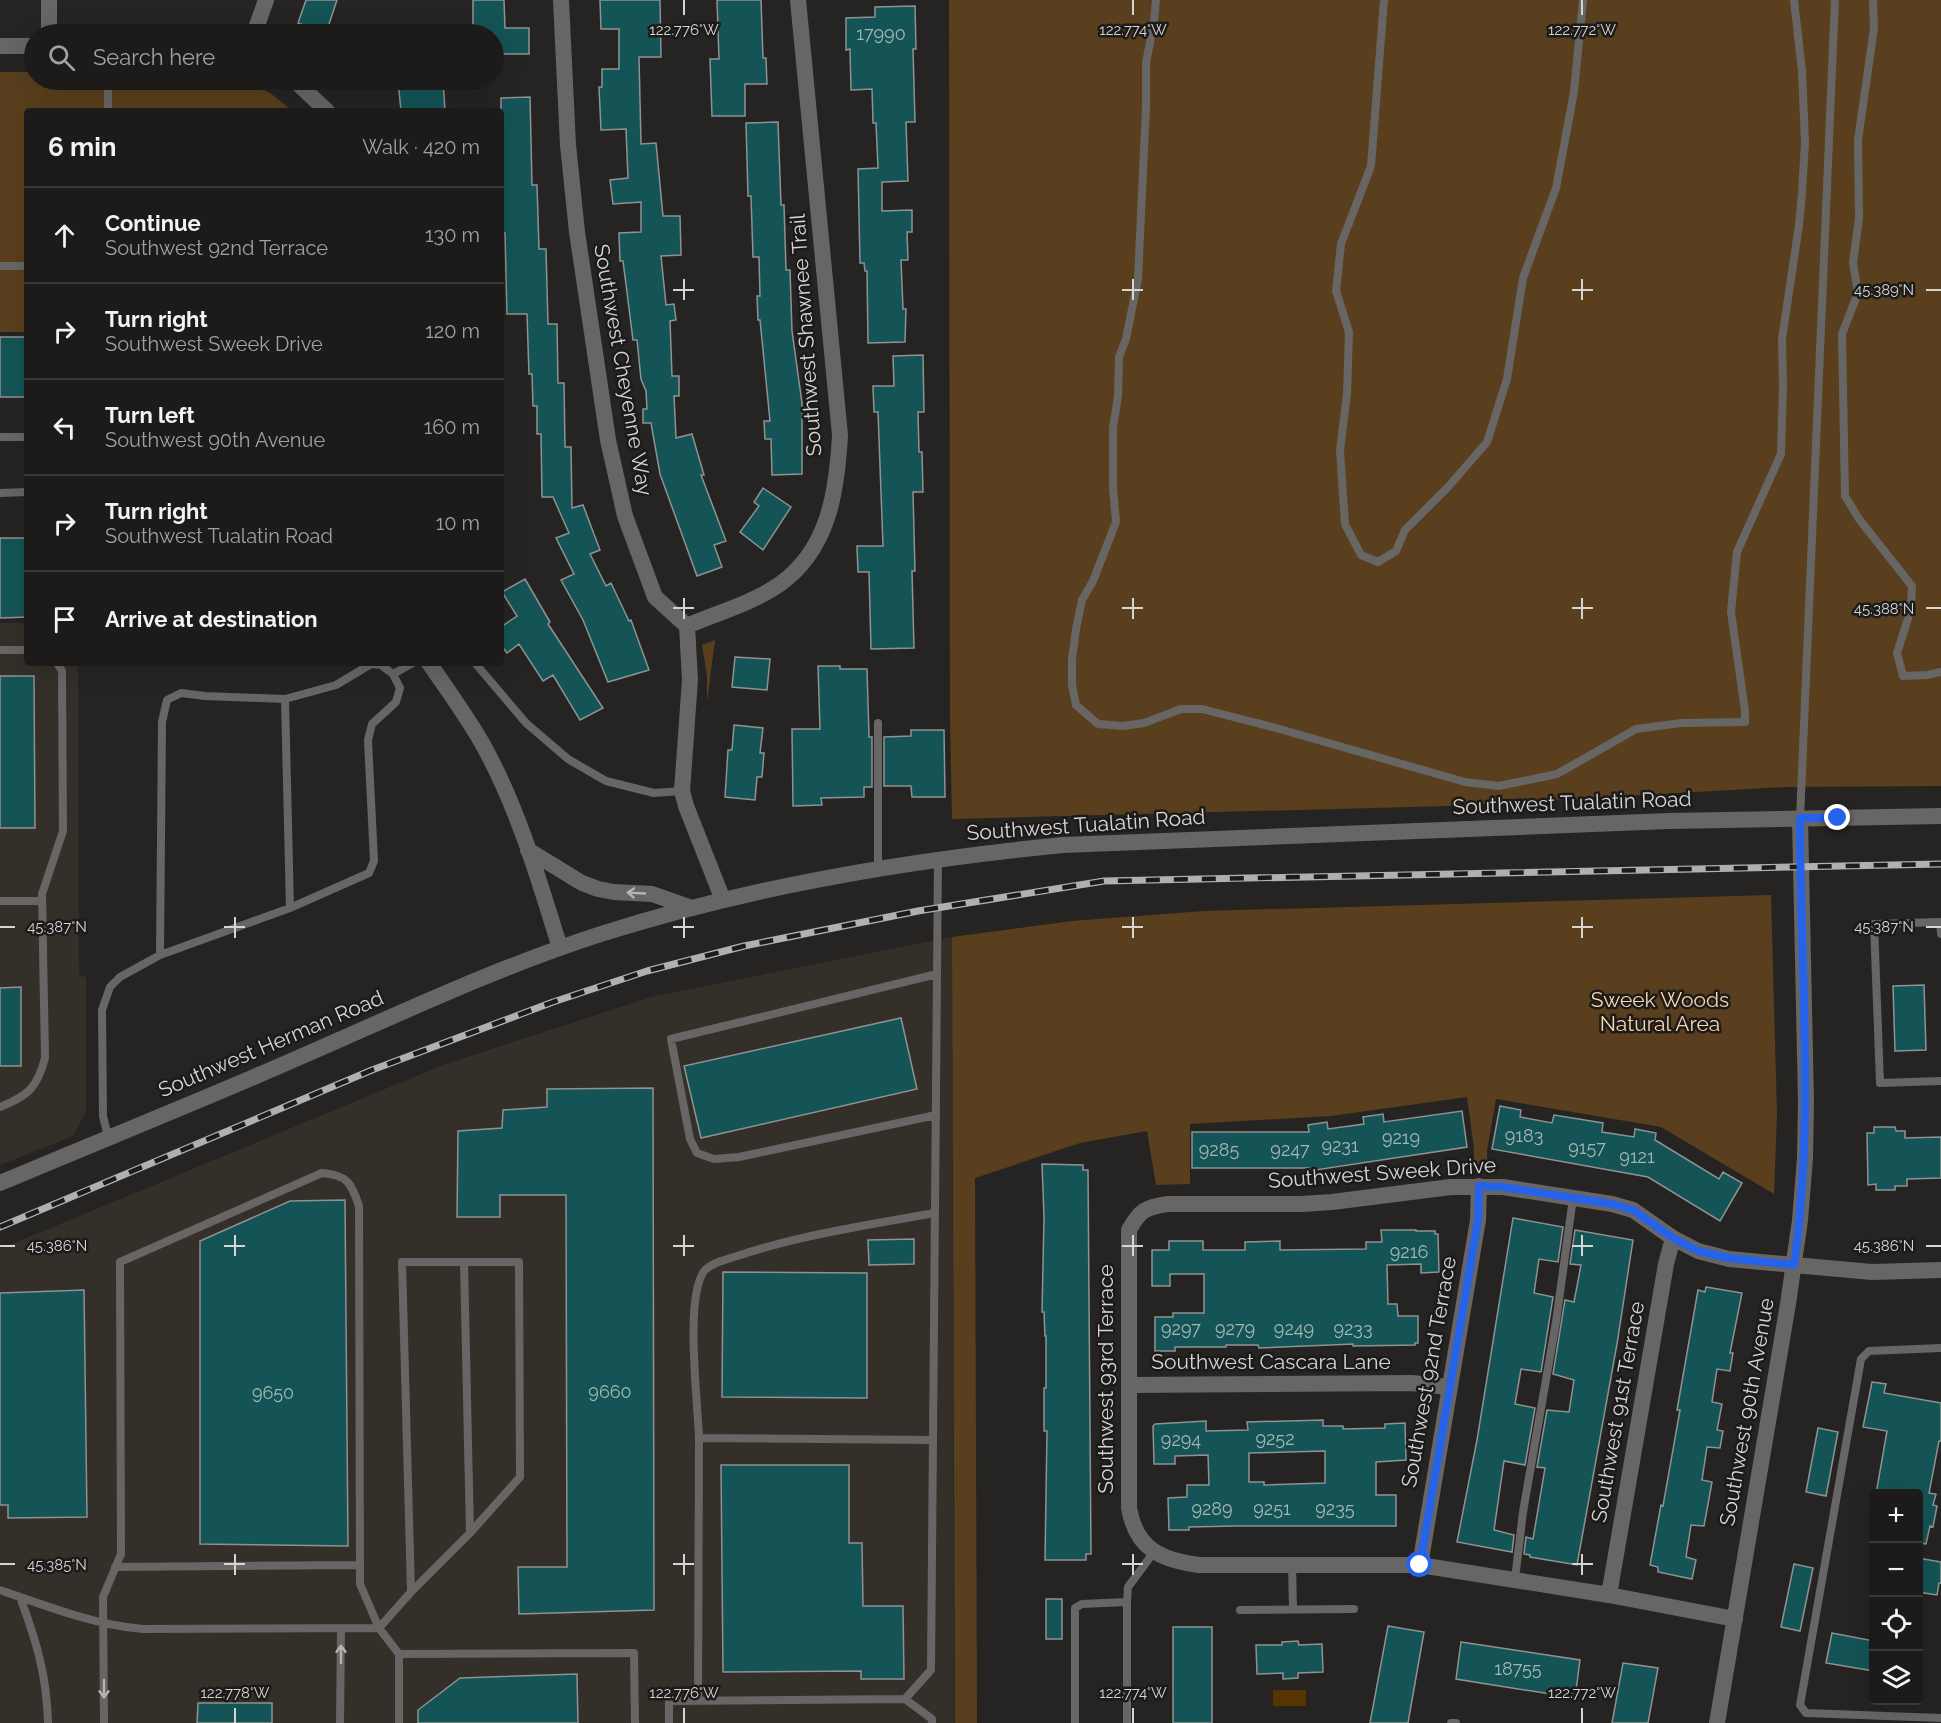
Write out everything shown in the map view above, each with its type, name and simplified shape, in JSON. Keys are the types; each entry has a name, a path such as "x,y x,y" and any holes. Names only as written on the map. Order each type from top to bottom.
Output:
{"street":[{"path":"49,0 49,24"},
{"path":"258,24 266,0"},
{"name":"Southwest Cheyenne Way","path":"561,0 568,145 577,232 608,440 625,516 655,597 687,626"},
{"name":"Southwest Shawnee Trail","path":"687,626 752,599 780,584 803,562 821,534 831,508 838,470 840,435 798,0"},
{"path":"0,46 24,46"},
{"path":"305,90 324,108"},
{"path":"687,626 690,681 682,791 723,900"},
{"path":"431,666 482,744 495,769 528,850 560,948"},
{"name":"Southwest Tualatin Road","path":"560,948 692,908 808,881 990,852 1141,841 1800,818 1941,816"},
{"name":"Southwest 90th Avenue","path":"1717,1723 1794,1265 1802,1202 1806,1102 1800,818"},
{"path":"528,850 598,889 652,894 692,908"},
{"name":"Southwest Herman Road","path":"0,1183 217,1094 504,968 560,948"},
{"name":"Southwest 92nd Terrace","path":"1420,1565 1478,1220 1479,1186"},
{"name":"Southwest Sweek Drive","path":"1137,1216 1149,1207 1168,1204 1301,1204 1451,1187 1503,1187 1612,1204 1633,1210 1673,1238 1698,1251 1729,1258 1872,1272 1941,1270"},
{"name":"Southwest 93rd Terrace","path":"1137,1216 1129,1230 1129,1508 1132,1526 1149,1547"},
{"name":"Southwest 91st Terrace","path":"1609,1595 1666,1264 1673,1238"},
{"name":"Southwest Cascara Lane","path":"1129,1385 1412,1383 1449,1387"},
{"path":"1149,1547 1173,1562 1199,1565 1420,1565 1609,1595 1735,1619"}],"lane":[{"path":"1156,0 1146,63 1138,279 1126,339 1119,357 1118,396 1113,428 1113,489 1116,522 1094,581 1082,600 1072,659 1072,685 1076,705 1098,724 1123,726 1144,723 1181,710 1202,710 1276,728 1465,782 1499,786 1557,774 1636,729 1681,723 1745,722 1731,612 1737,552 1781,454 1784,387 1782,339 1799,225 1805,142 1802,70 1794,0"},
{"path":"1384,0 1371,166 1341,244 1336,291 1349,332 1347,393 1340,451 1344,524 1361,555 1377,562 1396,551 1405,530 1449,486 1487,442 1507,379 1523,278 1556,188 1574,92 1583,0"},
{"path":"1800,818 1835,0"},
{"path":"1873,0 1874,28 1858,140 1859,218 1853,263 1858,293 1842,334 1845,496 1859,519 1912,586 1911,609 1897,653 1903,676 1941,672"},
{"path":"108,90 108,108"},
{"path":"0,266 24,266"},
{"path":"0,437 24,437"},
{"path":"0,492 24,492"},
{"path":"0,650 24,650"},
{"path":"0,1107 18,1100 31,1091 41,1074 45,1058 42,894 63,831 62,671 59,666"},
{"path":"160,955 162,722 167,700 181,693 285,699 336,685 368,666"},
{"path":"108,1137 104,1125 103,1104 102,1010 110,987 120,977 160,955 290,908 369,873 374,861 368,740 372,724 396,702 400,688 393,674 382,666"},
{"path":"393,674 408,666"},
{"path":"478,666 526,723 568,759 606,781 654,793 682,791"},
{"path":"285,699 290,908"},
{"path":"878,723 878,869"},
{"path":"905,1699 931,1670 938,860"},
{"path":"0,901 42,901"},
{"path":"1941,934 1940,922 1874,924 1880,1083 1941,1081"},
{"path":"936,1115 739,1156 714,1159 697,1153 690,1139 671,1039 937,974"},
{"path":"104,1723 103,1597 121,1554 120,1262 322,1173 337,1174 346,1181 353,1188 359,1206 360,1584 379,1629 399,1654 399,1723"},
{"path":"1515,1580 1523,1512 1556,1322 1573,1198"},
{"path":"698,1700 699,1438 693,1315 698,1285 704,1271 714,1264 758,1249 835,1231 935,1213"},
{"path":"0,1590 104,1624 143,1629 379,1629 520,1477 519,1262 402,1262 411,1592"},
{"path":"464,1262 470,1533"},
{"path":"1941,1348 1869,1351 1861,1359 1800,1705 1806,1713 1941,1718"},
{"path":"699,1438 933,1440"},
{"path":"1127,1723 1128,1587 1149,1547"},
{"path":"115,1567 360,1565"},
{"path":"1292,1565 1293,1609"},
{"path":"20,1597 38,1645 48,1703 48,1723"},
{"path":"1075,1723 1075,1608 1082,1604 1127,1602"},
{"path":"1240,1610 1354,1609"},
{"path":"340,1723 341,1629"},
{"path":"399,1654 634,1653 635,1723"},
{"path":"669,1723 669,1701 905,1699 932,1719 932,1723"},
{"path":"1451,1723 1456,1723"}],"shaded area":[{"path":"0,623 24,623 24,666 78,666 79,976 86,977 86,1112 73,1136 0,1165"},
{"path":"952,937 954,1723 0,1723 0,1249 443,1065 651,997"},
{"path":"1273,1690 1306,1690 1306,1706 1273,1706"}],"green space":[{"path":"949,0 1941,0 1941,786 1786,787 1448,806 952,819"},
{"path":"0,72 24,72 24,90 263,90 289,108 24,108 24,332 0,332"},
{"path":"715,640 707,702 707,676 702,645"},
{"name":"Sweek Woods Natural Area","path":"1771,895 1777,1115 1774,1194 1661,1127 1496,1099 1487,1151 1487,1167 1474,1166 1474,1148 1467,1097 1331,1116 1190,1124 1190,1184 1156,1185 1147,1131 1080,1143 975,1178 977,1723 955,1723 952,937 1072,921 1204,911"}],"building":[{"path":"306,0 337,0 329,24 298,23"},
{"path":"473,0 504,0 505,28 529,28 529,54 504,54 504,24 473,24"},
{"path":"600,0 660,0 661,57 639,57 641,144 656,143 663,216 680,216 681,255 661,256 666,305 674,304 676,320 670,321 672,376 679,376 679,396 674,396 676,438 692,434 704,475 701,475 726,541 714,545 722,567 697,576 660,474 651,423 643,423 643,409 647,409 646,391 641,379 637,340 633,340 623,261 620,261 619,233 641,232 641,202 613,204 610,180 628,178 626,129 601,130 599,87 602,87 602,69 619,69 619,29 601,29"},
{"path":"717,0 761,0 763,58 766,58 767,84 745,84 745,116 712,116 710,59 719,59"},
{"path":"915,6 916,49 913,49 915,122 906,122 908,181 882,182 882,211 912,210 912,232 907,232 908,260 901,260 903,309 906,309 905,342 868,343 867,271 865,271 864,263 860,263 858,169 878,168 876,123 873,123 872,89 851,90 850,49 846,50 846,18 875,17 875,7"},
{"path":"399,90 444,90 445,108 401,108"},
{"path":"530,97 532,185 537,185 539,249 546,249 548,324 557,324 558,383 564,383 565,447 571,447 572,508 583,505 600,550 590,554 606,586 611,583 629,621 631,620 649,670 608,682 583,620 561,580 574,574 556,538 569,533 553,497 542,497 541,434 537,434 537,406 533,406 532,374 529,374 527,314 507,314 504,233 504,108 501,108 501,98"},
{"path":"778,122 786,270 790,270 792,331 802,403 802,474 772,475 771,439 765,439 764,421 770,421 760,320 758,320 759,257 753,257 751,196 748,196 746,123"},
{"path":"0,337 24,337 24,397 0,397"},
{"path":"923,355 924,412 918,412 923,492 913,492 914,648 871,649 869,572 858,572 857,546 883,546 878,412 874,412 873,386 894,386 893,356"},
{"path":"763,488 791,507 763,550 740,532 759,506 754,502"},
{"path":"0,538 24,538 24,617 0,618"},
{"path":"525,579 550,622 548,624 603,708 580,720 553,675 543,681 519,644 507,653 504,649 504,625 517,616 504,595 504,591"},
{"path":"735,657 770,659 767,690 732,687"},
{"path":"818,666 867,669 869,737 872,737 872,787 864,787 864,797 821,798 822,805 793,806 792,729 820,729"},
{"path":"0,676 34,676 35,828 0,828"},
{"path":"734,725 763,728 760,753 764,753 762,777 757,777 755,800 725,797 728,750 732,750"},
{"path":"911,730 944,730 945,797 912,797 911,786 884,786 884,737 911,736"},
{"path":"1924,985 1926,1050 1895,1051 1893,986"},
{"path":"21,987 21,1066 0,1066 0,988"},
{"path":"901,1018 917,1089 701,1138 684,1066"},
{"path":"653,1088 654,1610 519,1614 518,1567 567,1567 566,1195 500,1195 500,1217 457,1217 458,1131 502,1128 503,1110 547,1107 547,1089"},
{"path":"1500,1106 1521,1110 1520,1117 1552,1123 1554,1115 1603,1123 1602,1132 1634,1137 1635,1129 1656,1133 1655,1140 1719,1179 1723,1172 1742,1183 1720,1221 1648,1177 1492,1149"},
{"path":"1462,1111 1467,1147 1309,1171 1309,1168 1192,1168 1192,1132 1309,1132 1308,1125 1327,1122 1328,1129 1364,1124 1363,1117 1383,1114 1384,1122"},
{"path":"1874,1127 1895,1127 1896,1131 1905,1131 1905,1138 1941,1137 1941,1178 1907,1179 1907,1186 1895,1186 1895,1190 1876,1190 1876,1184 1868,1185 1867,1133 1874,1133"},
{"path":"1042,1164 1083,1165 1083,1170 1088,1170 1091,1554 1086,1554 1086,1560 1045,1560 1047,1431 1044,1431 1046,1336 1044,1312 1042,1312 1044,1217"},
{"path":"345,1200 348,1546 200,1544 200,1241 290,1201"},
{"path":"1513,1218 1563,1227 1558,1262 1539,1259 1534,1293 1553,1297 1541,1372 1521,1369 1515,1404 1535,1408 1525,1465 1504,1461 1494,1530 1514,1535 1512,1552 1457,1542 1477,1440"},
{"path":"1381,1230 1435,1231 1435,1234 1438,1234 1439,1272 1421,1273 1421,1264 1387,1265 1388,1304 1397,1304 1398,1316 1418,1316 1418,1343 1415,1345 1353,1346 1353,1344 1259,1348 1258,1345 1226,1345 1226,1347 1175,1347 1175,1351 1155,1351 1155,1317 1173,1317 1173,1313 1204,1313 1204,1274 1170,1274 1170,1286 1152,1286 1152,1250 1169,1250 1169,1241 1203,1241 1203,1250 1245,1250 1245,1242 1280,1241 1280,1250 1366,1249 1366,1242 1382,1242"},
{"path":"1575,1230 1633,1240 1617,1344 1577,1565 1524,1554 1526,1537 1533,1539 1545,1468 1537,1467 1547,1410 1569,1412 1574,1380 1553,1374 1565,1300 1574,1302 1581,1265 1570,1264"},
{"path":"914,1239 914,1264 869,1265 868,1240"},
{"path":"723,1272 867,1273 867,1398 722,1397"},
{"path":"1706,1287 1742,1293 1730,1353 1733,1353 1730,1371 1717,1369 1712,1402 1722,1404 1717,1430 1723,1431 1720,1448 1707,1447 1702,1480 1712,1482 1704,1526 1691,1525 1686,1557 1696,1560 1692,1579 1658,1572 1658,1567 1650,1565 1680,1410 1677,1410 1698,1290 1705,1292"},
{"path":"84,1290 87,1517 8,1518 8,1505 0,1505 0,1293"},
{"path":"1872,1382 1886,1384 1884,1393 1941,1403 1941,1441 1939,1441 1929,1493 1936,1494 1933,1505 1937,1506 1933,1527 1930,1526 1926,1544 1923,1544 1923,1489 1877,1489 1887,1431 1863,1427"},
{"path":"1323,1420 1323,1426 1343,1426 1343,1429 1385,1428 1385,1424 1405,1423 1406,1460 1376,1462 1376,1495 1396,1495 1396,1526 1235,1526 1169,1530 1168,1498 1187,1497 1187,1485 1209,1485 1208,1455 1175,1456 1175,1464 1154,1464 1153,1426 1155,1424 1206,1421 1206,1431 1248,1430 1247,1422","holes":["1325,1451 1325,1483 1264,1485 1264,1482 1249,1482 1249,1453"]},
{"path":"1818,1428 1838,1432 1826,1496 1806,1492"},
{"path":"721,1465 849,1465 849,1543 862,1543 863,1606 903,1606 904,1679 861,1679 861,1671 723,1672"},
{"path":"1923,1559 1941,1562 1941,1583 1939,1583 1937,1595 1923,1593"},
{"path":"1794,1564 1813,1568 1800,1631 1781,1627"},
{"path":"1046,1599 1062,1599 1062,1639 1046,1639"},
{"path":"1388,1626 1424,1632 1408,1723 1370,1723"},
{"path":"1173,1627 1212,1627 1212,1723 1173,1723"},
{"path":"1832,1633 1869,1640 1869,1670 1826,1663"},
{"path":"1298,1641 1299,1645 1322,1644 1323,1672 1298,1673 1298,1678 1283,1679 1283,1673 1257,1674 1256,1645 1282,1645 1282,1642"},
{"path":"1461,1642 1580,1660 1575,1698 1456,1679"},
{"path":"1623,1663 1658,1668 1648,1723 1612,1723"},
{"path":"577,1674 578,1723 418,1723 418,1710 460,1678"},
{"path":"198,1703 272,1703 272,1723 197,1723"}],"railway":[{"path":"0,1227 372,1070 553,1002 647,971 744,946 918,911 1104,881 1941,864"}],"route":[{"path":"1420,1565 1478,1220 1479,1186 1503,1187 1612,1204 1633,1210 1673,1238 1698,1251 1729,1258 1794,1265 1802,1202 1806,1102 1800,818 1838,818"}]}
